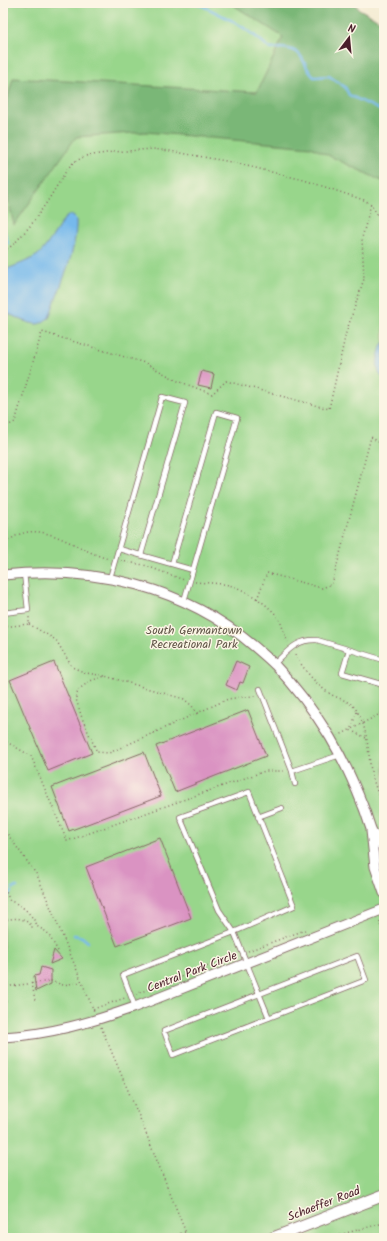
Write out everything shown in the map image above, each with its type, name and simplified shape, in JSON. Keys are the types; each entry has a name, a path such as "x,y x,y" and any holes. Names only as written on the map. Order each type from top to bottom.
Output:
{"street":[{"path":"3,575 53,572 110,578 153,589 184,601 213,616 242,636 274,664 297,689 331,739 362,805 371,830 375,867 384,893"},
{"path":"371,830 384,849"},
{"name":"Central Park Circle","path":"3,1037 42,1033 98,1020 135,1007 384,909"},
{"name":"Schaeffer Road","path":"273,1238 384,1195"}],"lane":[{"path":"110,578 162,397 185,403 141,555"},
{"path":"172,564 216,412 237,418 184,601"},
{"path":"119,549 193,570"},
{"path":"3,613 28,610 24,573"},
{"path":"274,664 295,644 308,639 317,640 384,660"},
{"path":"349,650 342,674 384,685"},
{"path":"260,689 292,771 295,784"},
{"path":"292,771 340,756"},
{"path":"135,1007 123,975 234,932 294,906 249,792 180,817 219,910 234,932 248,963 269,1018"},
{"path":"258,817 282,808"},
{"path":"357,956 366,980 173,1055 164,1031 260,994 357,956"}],"path":[{"path":"3,249 7,249 13,245 30,226 68,168 74,162 86,156 113,152 164,150 230,162 304,180 364,200 371,204 384,226"},
{"path":"3,428 15,422 42,332 145,362 178,381 212,394 226,381 329,409 346,333 364,279 362,238 371,204"},
{"path":"257,599 267,573 322,588 332,584 371,437 380,443 384,456"},
{"path":"28,610 30,624"},
{"path":"3,627 30,624 56,640 72,667 86,673 105,676 184,699 192,706 196,714"},
{"path":"105,676 90,681 78,690 76,699 82,718 98,752 108,753 228,700 263,695"},
{"path":"350,730 357,712"},
{"path":"331,739 384,712"},
{"path":"350,730 366,738"},
{"path":"3,740 31,756 67,841 265,771 292,771"},
{"path":"3,828 37,874 141,1121 188,1238"},
{"path":"3,835 8,835"},
{"path":"3,890 7,894 10,901 23,907 35,920 38,927 47,932 58,951"},
{"path":"3,921 19,917 28,921 32,926 32,929"},
{"path":"4,987 51,980 63,985 82,982"},
{"path":"3,981 6,1003"},
{"path":"32,983 35,1000"},
{"path":"333,1238 384,1223"},
{"path":"169,1238 185,1232"}],"green space":[{"name":"South Germantown Recreational Park","path":"3,3 337,3 384,36 384,1238 3,1238"},
{"path":"230,3 354,3 359,9 384,23 384,182 311,147 146,132 76,137 14,225 3,178 3,116 13,78 257,92 283,37"}],"water":[{"path":"69,215 76,219 74,243 67,269 49,318 40,323 33,324 3,311 3,271 37,256 64,219"},
{"path":"384,342 384,379 378,371 377,363 380,349"}],"building":[{"path":"202,371 214,374 211,388 198,385"},
{"path":"236,661 249,667 243,683 240,682 237,690 226,685"},
{"path":"54,662 92,753 48,771 10,680"},
{"path":"248,710 266,756 175,792 156,746"},
{"path":"144,752 161,796 69,831 52,787"},
{"path":"160,838 191,918 117,946 86,867"},
{"path":"54,950 62,959 50,964"},
{"path":"41,967 51,970 51,984 36,991 34,976 39,975"}],"waterway":[{"path":"196,3 226,17 244,28 270,49 284,48 295,51 300,55 314,77 329,76 345,87 349,95 384,112"},
{"path":"3,228 8,243"},
{"path":"13,888 17,887"},
{"path":"3,896 9,895 12,891"},
{"path":"74,935 82,937 88,942"}]}
